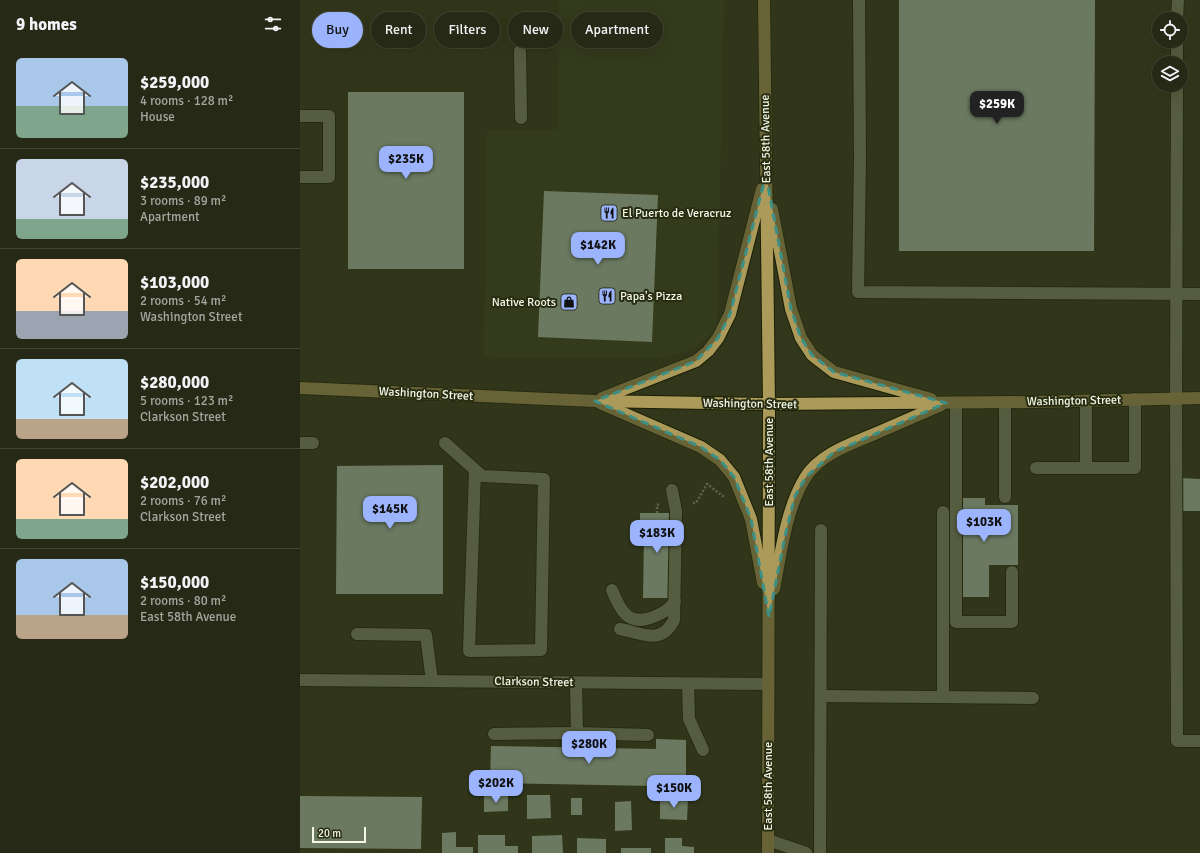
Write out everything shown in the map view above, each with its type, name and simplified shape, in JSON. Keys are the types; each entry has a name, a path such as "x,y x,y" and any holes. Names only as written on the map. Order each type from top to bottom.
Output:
{"main road":[{"name":"East 58th Avenue","path":"764,0 769,404 768,853"},
{"path":"595,401 696,361 708,351 718,338 730,314 766,175"},
{"path":"766,175 791,309 801,338 812,355 834,372 851,378 951,403"},
{"name":"Washington Street","path":"300,388 595,401 769,404 1005,403 1200,398"},
{"path":"595,401 701,447 720,460 734,478 751,519 769,617"},
{"path":"769,617 785,536 795,496 815,465 834,452 951,403"}],"street":[{"path":"859,0 860,159 858,292 1200,294"},
{"path":"1177,12 1178,0"},
{"path":"520,51 521,118"},
{"path":"1177,92 1177,741 1200,741"},
{"path":"300,116 329,116 328,177 300,177"},
{"path":"1036,468 1135,468 1135,399"},
{"path":"1086,401 1086,468"},
{"path":"951,403 956,622 1012,622 1012,572"},
{"path":"1005,403 1005,497"},
{"path":"300,443 313,443"},
{"path":"445,444 476,470 482,476 544,479 541,650 470,651 476,470"},
{"path":"620,629 655,637 670,629 674,620 676,512 672,490"},
{"path":"943,512 943,697"},
{"path":"820,853 821,530"},
{"path":"612,590 619,607 631,619 639,621 665,612 675,601"},
{"path":"357,634 426,635 432,681"},
{"name":"Clarkson Street","path":"300,680 768,684"},
{"path":"576,683 577,733"},
{"path":"688,684 689,719 703,750"},
{"path":"820,696 1032,698"},
{"path":"494,734 577,733 648,735"},
{"path":"768,840 806,853"}],"path":[{"path":"693,503 696,503 707,484 724,497"}],"highlighted area":[{"path":"766,175 791,309 801,338 812,355 834,372 946,403 834,452 806,477 795,496 785,536 769,617 751,519 734,477 720,460 701,447 595,401 696,361 718,338 730,314"}],"shaded area":[{"path":"559,0 724,0 717,329 695,348 662,359 484,357 487,131 559,129 559,48 563,48 563,12 559,12"}],"building":[{"path":"899,0 1095,0 1094,251 899,251"},
{"path":"348,92 464,92 464,269 348,269"},
{"path":"544,191 658,195 652,342 538,337"},
{"path":"443,465 443,594 336,594 337,466"},
{"path":"1181,478 1200,479 1200,511 1181,511"},
{"path":"958,498 985,498 985,505 1018,505 1018,565 989,565 989,597 958,597"},
{"path":"640,513 672,513 671,598 643,598 644,536 640,536"},
{"path":"656,739 686,740 686,780 656,779 655,786 490,783 491,746 656,749"},
{"path":"527,795 550,795 551,818 527,819"},
{"path":"300,796 422,797 421,849 300,848"},
{"path":"484,796 508,796 508,811 484,812"},
{"path":"571,798 582,798 582,815 571,815"},
{"path":"660,798 688,799 687,820 660,819"},
{"path":"631,801 632,830 615,831 615,802"},
{"path":"456,832 456,847 473,847 473,853 442,853 442,833"},
{"path":"478,835 505,835 505,846 518,846 518,853 478,853"},
{"path":"562,835 563,853 532,853 532,836"},
{"path":"577,838 606,839 606,853 577,853"},
{"path":"665,838 682,838 682,846 694,847 694,853 665,853"},
{"path":"621,848 651,848 651,853 621,853"}],"place":[{"name":"El Puerto de Veracruz","path":"609,213"},
{"name":"Papa's Pizza","path":"607,296"},
{"name":"Native Roots","path":"569,302"}]}
